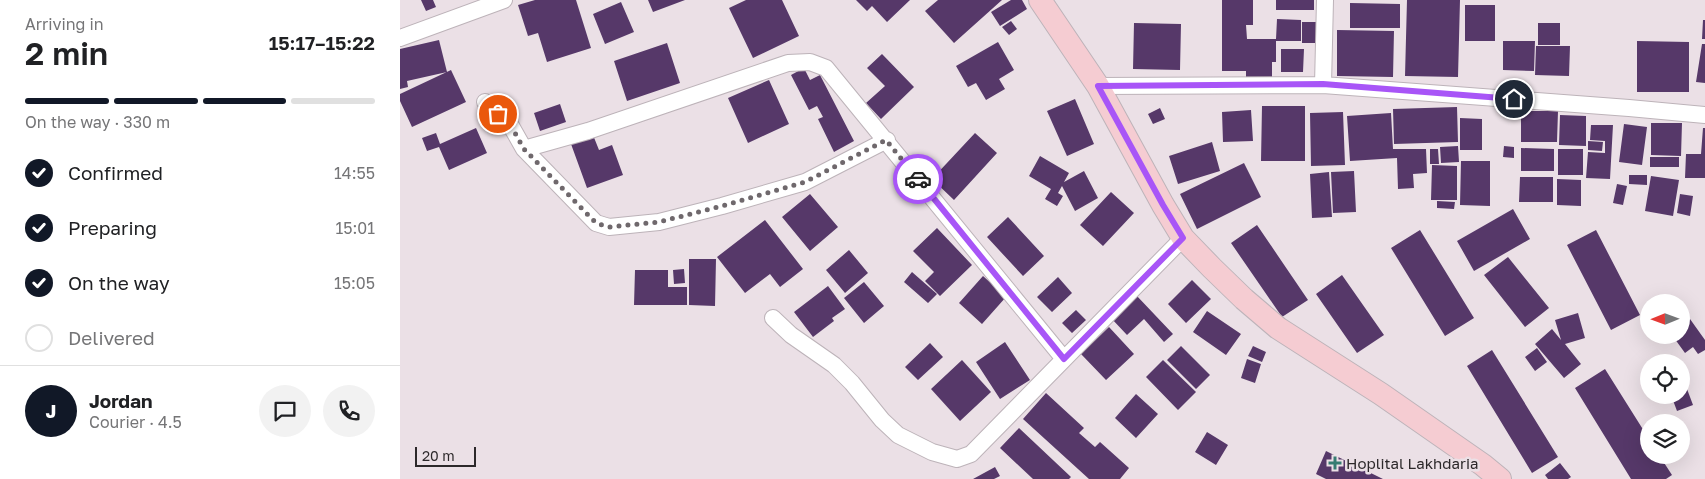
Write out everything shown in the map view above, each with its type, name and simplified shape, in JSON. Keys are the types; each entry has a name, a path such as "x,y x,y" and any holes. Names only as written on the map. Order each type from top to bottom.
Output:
{"street":[{"path":"400,38 504,0"},
{"path":"1040,0 1098,86 1183,238 1244,299 1278,328 1381,394 1483,465 1500,479"},
{"path":"1323,84 1325,0"},
{"path":"524,149 588,131 788,63 810,62 826,68 1064,359"},
{"path":"1098,86 1323,84 1629,108 1705,116"},
{"path":"485,102 511,126 524,149 596,223 609,227 659,222 805,182 886,140"},
{"path":"772,318 791,335 834,365 852,383 882,420 898,435 932,452 956,459 971,454 1183,238"}],"building":[{"path":"421,0 433,0 436,7 426,11"},
{"path":"535,0 576,0 591,48 547,62 538,33 528,36 518,5"},
{"path":"648,0 685,0 653,12"},
{"path":"746,0 782,0 799,36 753,58 729,8"},
{"path":"856,0 910,0 887,22 872,6 867,11"},
{"path":"938,0 1002,0 954,43 925,11"},
{"path":"1011,0 1022,0 1027,9 1000,26 991,12"},
{"path":"1222,0 1253,0 1253,25 1246,25 1247,39 1276,39 1277,19 1301,20 1301,41 1276,41 1276,62 1272,62 1272,77 1246,77 1246,71 1222,71"},
{"path":"1276,0 1314,0 1314,10 1276,10"},
{"path":"1407,0 1460,0 1458,77 1405,76"},
{"path":"621,2 634,32 605,44 593,14"},
{"path":"1350,3 1400,4 1400,28 1350,28"},
{"path":"1465,5 1495,5 1495,41 1465,41"},
{"path":"1703,20 1705,20 1705,39 1702,39"},
{"path":"1011,21 1017,29 1009,35 1002,27"},
{"path":"1302,22 1321,22 1321,43 1302,43"},
{"path":"1134,23 1181,24 1180,70 1133,69"},
{"path":"1538,23 1560,23 1560,45 1538,45"},
{"path":"1337,30 1394,31 1393,77 1337,76"},
{"path":"439,40 447,72 407,81 408,87 400,89 400,49"},
{"path":"1503,41 1535,41 1534,71 1503,70"},
{"path":"1637,41 1689,42 1689,92 1637,92"},
{"path":"998,42 1014,70 999,79 1005,89 986,100 976,83 968,87 956,66"},
{"path":"667,43 680,83 627,101 614,61"},
{"path":"1702,44 1705,44 1705,83 1696,82"},
{"path":"1536,46 1570,46 1569,76 1535,75"},
{"path":"1281,49 1304,49 1303,72 1281,72"},
{"path":"882,54 914,87 881,119 866,103 885,86 867,68"},
{"path":"804,68 810,80 820,75 854,141 834,152 818,119 823,117 817,106 809,110 791,75"},
{"path":"451,70 466,102 412,127 400,101 400,94"},
{"path":"769,80 789,124 748,143 728,98"},
{"path":"1075,99 1094,144 1067,156 1047,111"},
{"path":"560,104 566,122 540,131 534,113"},
{"path":"1262,106 1305,106 1305,161 1261,161"},
{"path":"1457,107 1458,142 1394,144 1393,109"},
{"path":"1160,108 1165,119 1153,124 1148,114"},
{"path":"1251,110 1253,141 1223,142 1222,112"},
{"path":"1521,111 1558,111 1557,142 1521,142"},
{"path":"1343,112 1345,165 1311,166 1310,113"},
{"path":"1391,113 1393,149 1426,149 1427,173 1413,174 1414,188 1398,189 1397,158 1350,161 1347,116"},
{"path":"1560,115 1586,116 1586,146 1559,145"},
{"path":"1460,118 1482,119 1482,150 1460,150"},
{"path":"1651,123 1682,123 1681,156 1651,155"},
{"path":"1624,124 1647,127 1642,165 1619,162"},
{"path":"1591,125 1613,125 1610,179 1586,178 1588,152 1605,153 1605,141 1590,140"},
{"path":"476,128 487,153 449,170 439,147 427,151 422,138 436,133 440,144"},
{"path":"1703,128 1705,128 1705,178 1685,178 1686,154 1701,154"},
{"path":"975,133 997,153 954,200 932,179"},
{"path":"593,135 599,150 612,145 623,175 587,188 571,144"},
{"path":"1588,141 1603,142 1602,151 1588,150"},
{"path":"1212,142 1220,171 1178,184 1169,156"},
{"path":"1458,146 1459,162 1441,163 1440,147"},
{"path":"1504,146 1514,147 1514,158 1503,157"},
{"path":"1521,148 1554,149 1554,171 1521,171"},
{"path":"1430,149 1438,149 1439,164 1430,164"},
{"path":"1558,149 1583,149 1583,175 1558,175"},
{"path":"1040,156 1069,173 1064,182 1084,171 1098,198 1075,211 1062,186 1058,193 1063,196 1057,206 1045,199 1051,189 1029,176"},
{"path":"1650,157 1679,157 1679,167 1650,167"},
{"path":"1461,161 1490,161 1490,206 1460,205"},
{"path":"1244,163 1261,197 1197,229 1180,194"},
{"path":"1432,165 1457,166 1457,200 1431,200"},
{"path":"1354,171 1356,212 1333,213 1331,172"},
{"path":"1329,172 1332,217 1312,218 1310,174"},
{"path":"1629,175 1647,175 1647,185 1629,184"},
{"path":"1651,176 1679,180 1673,216 1645,211"},
{"path":"1520,177 1553,177 1553,202 1519,202"},
{"path":"1557,179 1581,180 1581,206 1557,205"},
{"path":"1617,184 1627,186 1623,205 1613,203"},
{"path":"1111,192 1134,213 1103,246 1080,225"},
{"path":"810,194 838,227 810,251 782,217"},
{"path":"1680,194 1693,196 1690,216 1677,213"},
{"path":"1437,201 1455,202 1454,209 1437,208"},
{"path":"1513,209 1530,239 1474,271 1457,241"},
{"path":"1008,217 1044,256 1023,276 987,237"},
{"path":"765,220 803,269 780,287 770,274 745,293 717,257"},
{"path":"1257,225 1308,300 1282,317 1231,243"},
{"path":"937,228 972,265 940,296 925,281 934,272 913,251"},
{"path":"1420,230 1474,318 1445,336 1391,248"},
{"path":"1596,230 1640,315 1611,330 1567,245"},
{"path":"849,250 868,273 845,293 826,270"},
{"path":"1508,257 1549,308 1525,327 1484,275"},
{"path":"689,259 716,259 715,306 689,305"},
{"path":"684,269 685,283 674,284 673,270"},
{"path":"635,270 668,270 668,287 687,287 687,305 634,305"},
{"path":"912,272 937,294 928,303 904,282"},
{"path":"1342,275 1384,335 1357,353 1316,294"},
{"path":"983,276 1006,297 982,324 959,303"},
{"path":"1058,277 1072,293 1052,312 1037,297"},
{"path":"1192,280 1211,299 1186,323 1168,304"},
{"path":"864,282 884,306 864,323 844,298"},
{"path":"828,286 845,309 832,318 834,321 813,337 794,312"},
{"path":"1136,295 1173,334 1164,342 1144,319 1127,335 1111,318"},
{"path":"1076,310 1086,320 1072,333 1062,323"},
{"path":"1207,311 1241,334 1226,355 1193,332"},
{"path":"1578,313 1585,338 1565,344 1581,364 1564,378 1535,344 1552,329 1561,340 1555,320"},
{"path":"1690,319 1705,340 1705,350 1698,354 1693,347 1685,353 1678,344 1690,344"},
{"path":"1109,327 1134,354 1106,380 1081,354"},
{"path":"1005,342 1030,380 1000,399 976,362"},
{"path":"930,343 943,357 918,380 905,367"},
{"path":"1181,346 1210,375 1196,389 1167,360"},
{"path":"1253,346 1266,352 1262,362 1248,356"},
{"path":"1537,348 1547,362 1535,371 1525,357"},
{"path":"1492,350 1558,457 1532,473 1467,366"},
{"path":"1247,359 1261,364 1255,383 1241,378"},
{"path":"962,360 991,392 960,421 931,389"},
{"path":"1163,360 1196,392 1178,410 1146,377"},
{"path":"1605,369 1640,425 1640,464 1665,464 1672,475 1666,479 1631,479 1575,388"},
{"path":"1046,393 1084,428 1079,433 1095,447 1100,442 1129,468 1120,479 1089,479 1023,419"},
{"path":"1136,394 1158,414 1136,438 1115,418"},
{"path":"1690,397 1693,405 1677,411 1674,404 1690,404"},
{"path":"1019,428 1071,477 1069,479 1033,479 1000,448"},
{"path":"1207,432 1228,445 1216,465 1195,452"},
{"name":"Hoplital Lakhdaria","path":"1326,451 1383,479 1326,479 1316,474"},
{"path":"1560,463 1571,477 1568,479 1548,479 1545,475"},
{"path":"995,467 1000,476 994,479 973,479"}],"way so far":[{"path":"498,114 511,126 524,149 596,223 609,227 659,222 805,182 886,140 918,179"}],"place":[{"name":"Hoplital Lakhdaria","path":"1335,463"}],"route":[{"path":"918,179 1064,359 1183,238 1098,86 1323,84 1514,99"}]}
